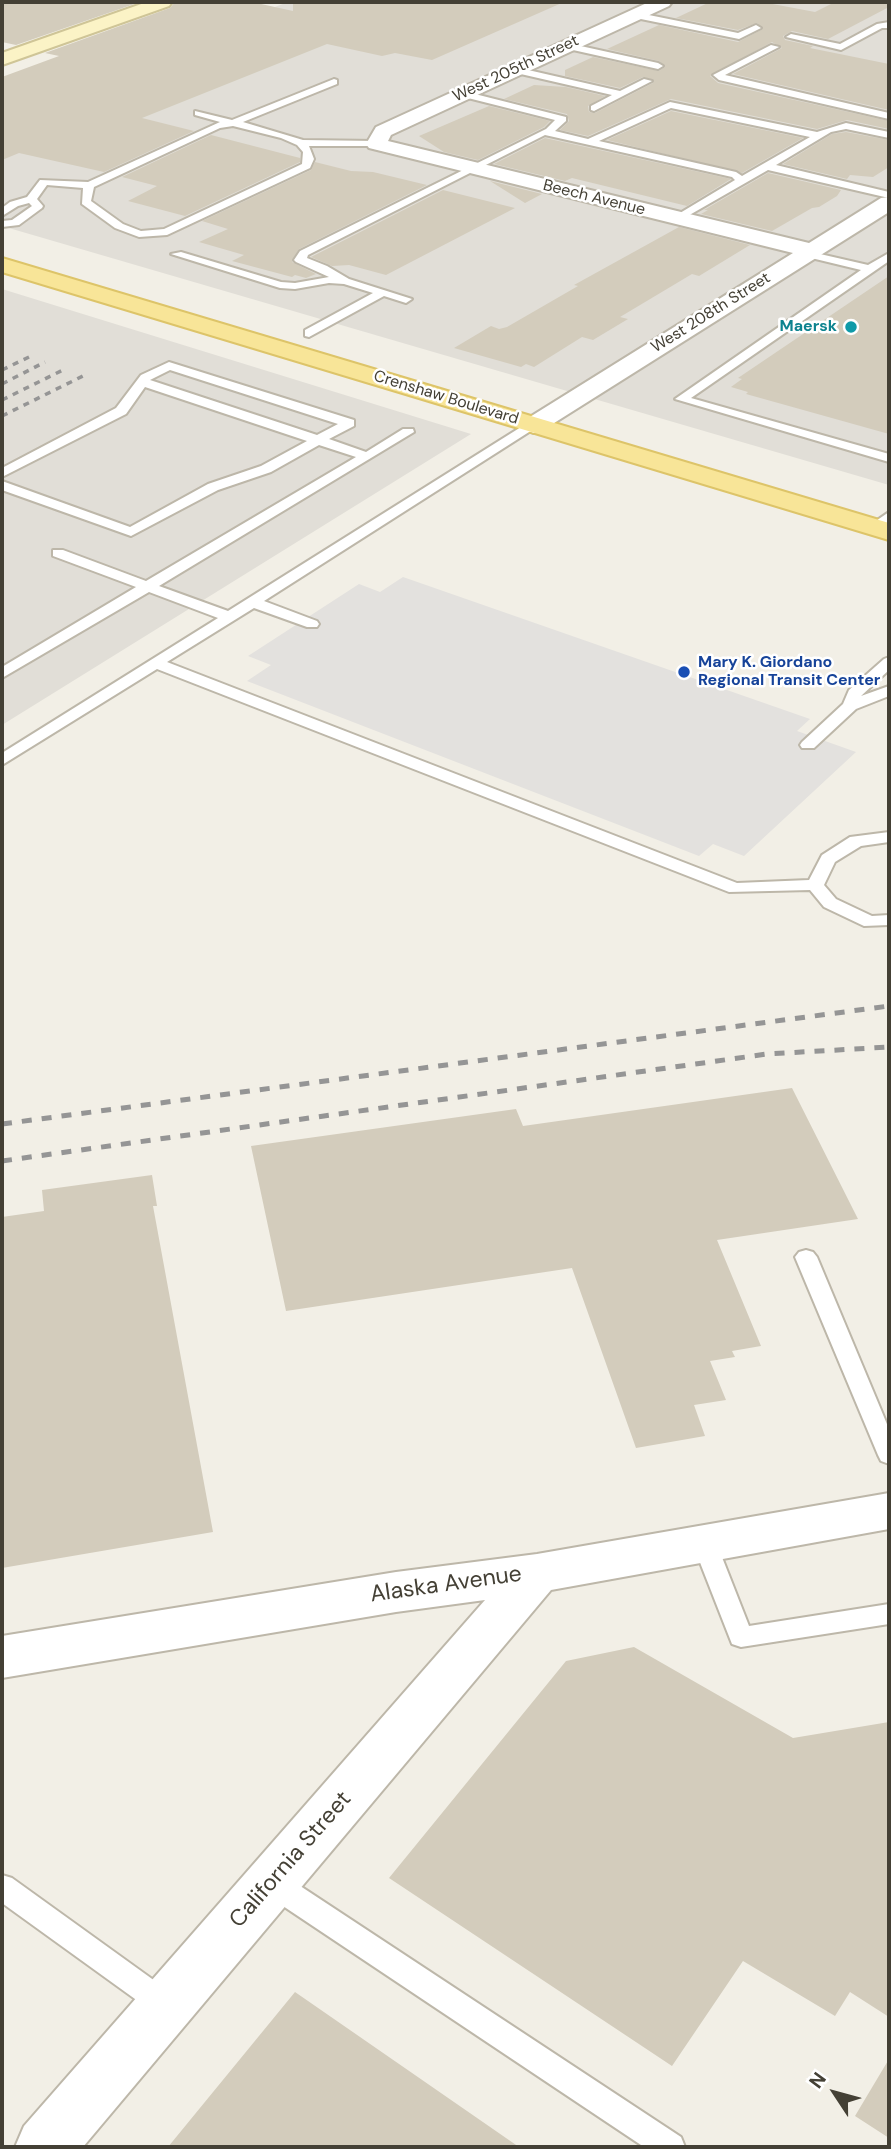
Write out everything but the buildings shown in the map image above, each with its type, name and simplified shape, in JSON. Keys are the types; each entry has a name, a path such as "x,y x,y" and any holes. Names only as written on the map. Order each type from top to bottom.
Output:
{"main road":[{"path":"2,43 118,2"},
{"path":"2,59 163,2"},
{"path":"2,243 242,313"},
{"name":"Crenshaw Boulevard","path":"2,265 535,412 884,516"},
{"path":"283,325 336,341"},
{"path":"562,407 588,415"}],"street":[{"name":"West 205th Street","path":"376,144 383,131 663,2"},
{"name":"Beech Avenue","path":"376,144 809,252"},
{"name":"West 208th Street","path":"535,412 562,407 889,203"},
{"name":"Alaska Avenue","path":"2,1657 396,1592 537,1573 889,1511"},
{"name":"California Street","path":"45,2147 537,1573"}],"lane":[{"path":"634,15 739,36 756,28"},
{"path":"791,37 841,47 880,26 889,25"},
{"path":"567,46 658,66"},
{"path":"774,47 718,75 722,79 889,116"},
{"path":"515,70 621,94"},
{"path":"594,108 647,81"},
{"path":"2,212 14,204 31,199 44,182 89,185 217,126 334,82"},
{"path":"463,94 562,119 549,132"},
{"path":"592,141 670,104 817,135"},
{"path":"198,113 285,136 301,143 376,144"},
{"path":"679,218 828,130 846,126 889,135"},
{"path":"345,281 323,268 300,260 304,253 536,135 549,132 592,141 736,175 741,181"},
{"path":"89,185 86,202 98,213 139,234 159,233 306,166 308,152 301,143"},
{"path":"766,166 889,195"},
{"path":"2,224 15,223 37,206 31,199"},
{"path":"809,252 871,269"},
{"path":"177,254 280,285 345,281 406,299"},
{"path":"889,256 681,399 889,458"},
{"path":"309,333 383,292"},
{"path":"2,473 121,411 142,382 169,366 349,422 266,469 213,487 131,532 2,485"},
{"path":"142,382 366,456"},
{"path":"2,760 252,602 535,412"},
{"path":"2,673 408,432"},
{"path":"58,553 229,617"},
{"path":"252,602 312,624"},
{"path":"850,706 854,693 889,662"},
{"path":"155,663 735,888 815,885"},
{"path":"808,744 850,706 889,691"},
{"path":"815,885 828,859 856,841 889,837"},
{"path":"815,885 830,903 870,922 889,920"},
{"path":"806,1257 889,1455"},
{"path":"704,1542 741,1637 889,1614"},
{"path":"271,1883 670,2147"},
{"path":"2,1887 166,2005"}],"shaded area":[{"path":"288,2 889,2 889,485 2,226 2,111"},
{"path":"2,289 471,434 2,725"},
{"path":"403,577 810,719 797,731 856,752 744,856 713,844 699,856 247,681 271,665 248,656 359,584 380,592"}],"railway":[{"path":"2,370 29,357"},
{"path":"2,384 45,362"},
{"path":"2,400 65,369"},
{"path":"2,416 85,375"},
{"path":"2,1124 889,1006"},
{"path":"2,1161 767,1054 889,1047"}],"place":[{"name":"Maersk","path":"851,327"},
{"name":"Mary K. Giordano Regional Transit Center","path":"684,672"}]}
